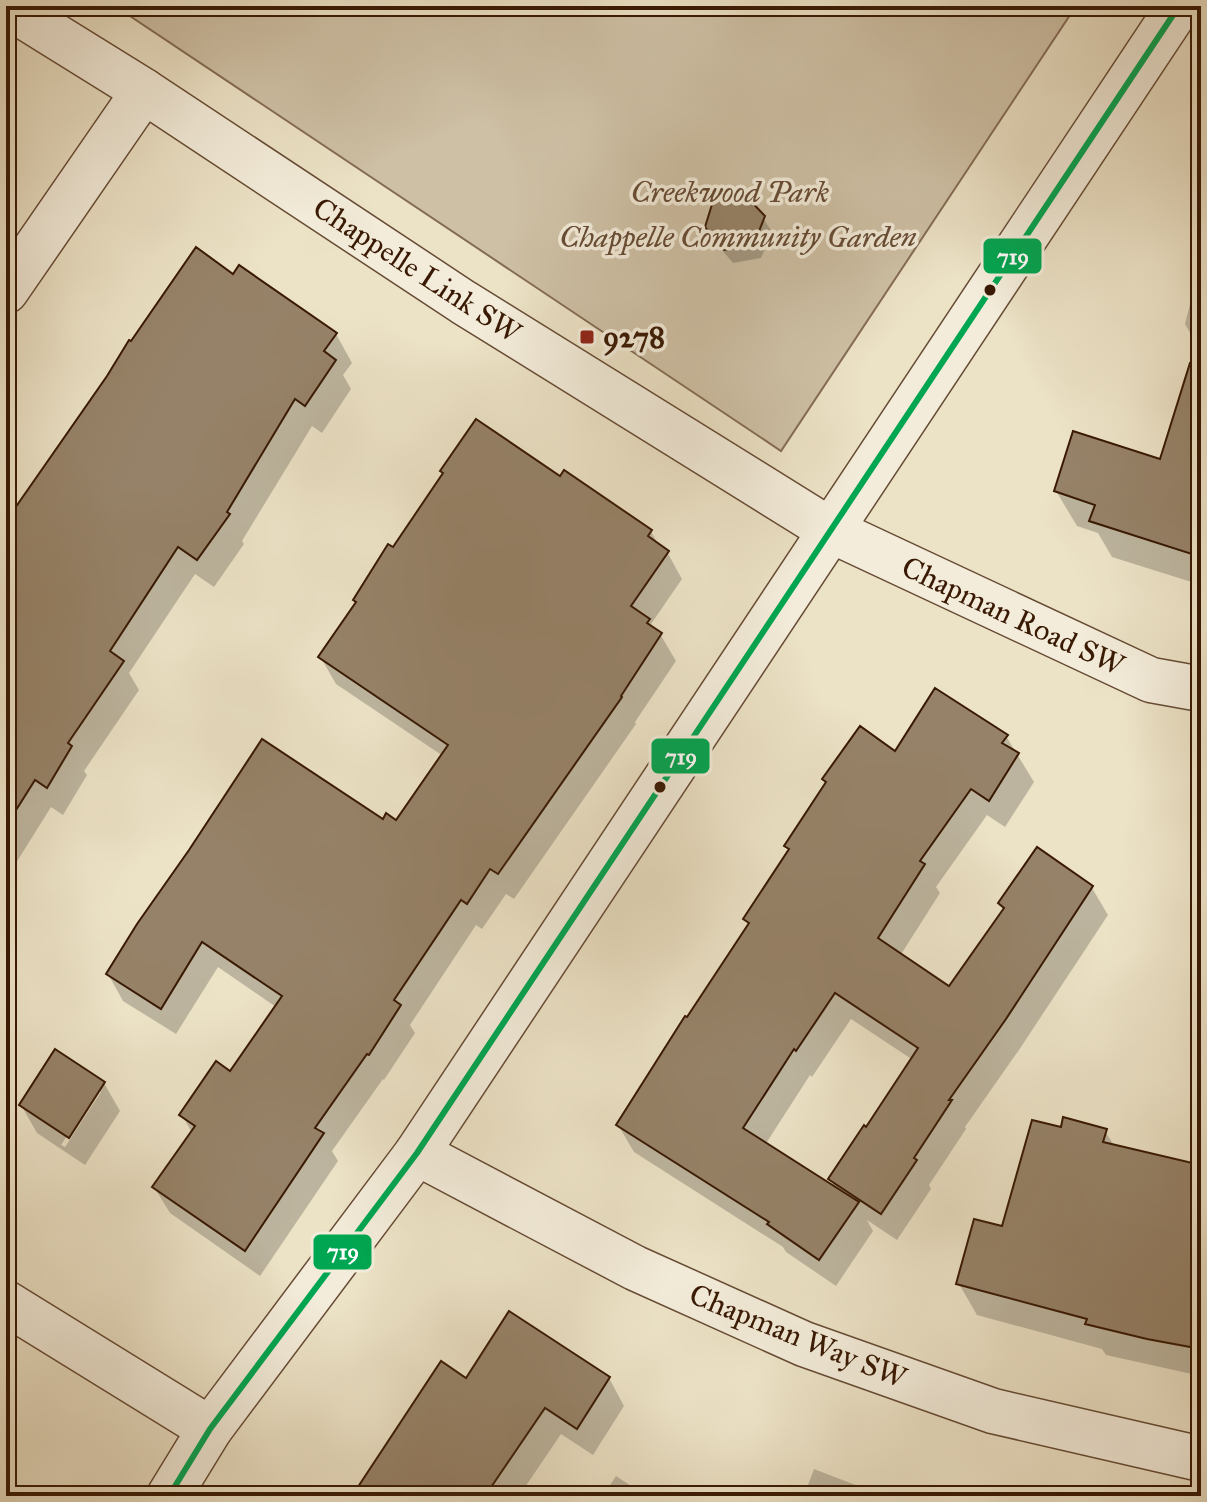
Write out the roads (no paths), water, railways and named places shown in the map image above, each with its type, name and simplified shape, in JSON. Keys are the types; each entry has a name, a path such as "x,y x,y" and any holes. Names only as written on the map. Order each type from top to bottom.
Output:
{"street":[{"name":"Chappelle Link SW","path":"7,6 144,91 463,302 830,530"},
{"path":"169,1496 210,1429 417,1153 1179,6"},
{"path":"6,291 144,91"},
{"name":"Chapman Road SW","path":"830,530 1151,680 1201,689"},
{"name":"Chapman Way SW","path":"417,1153 635,1268 804,1344 993,1411 1201,1459"},
{"path":"6,1303 210,1429"}],"place":[{"name":"9278","path":"587,337"}],"park label":[{"name":"Creekwood Park","path":"730,192"},
{"name":"Chappelle Community Garden","path":"738,237"}]}
